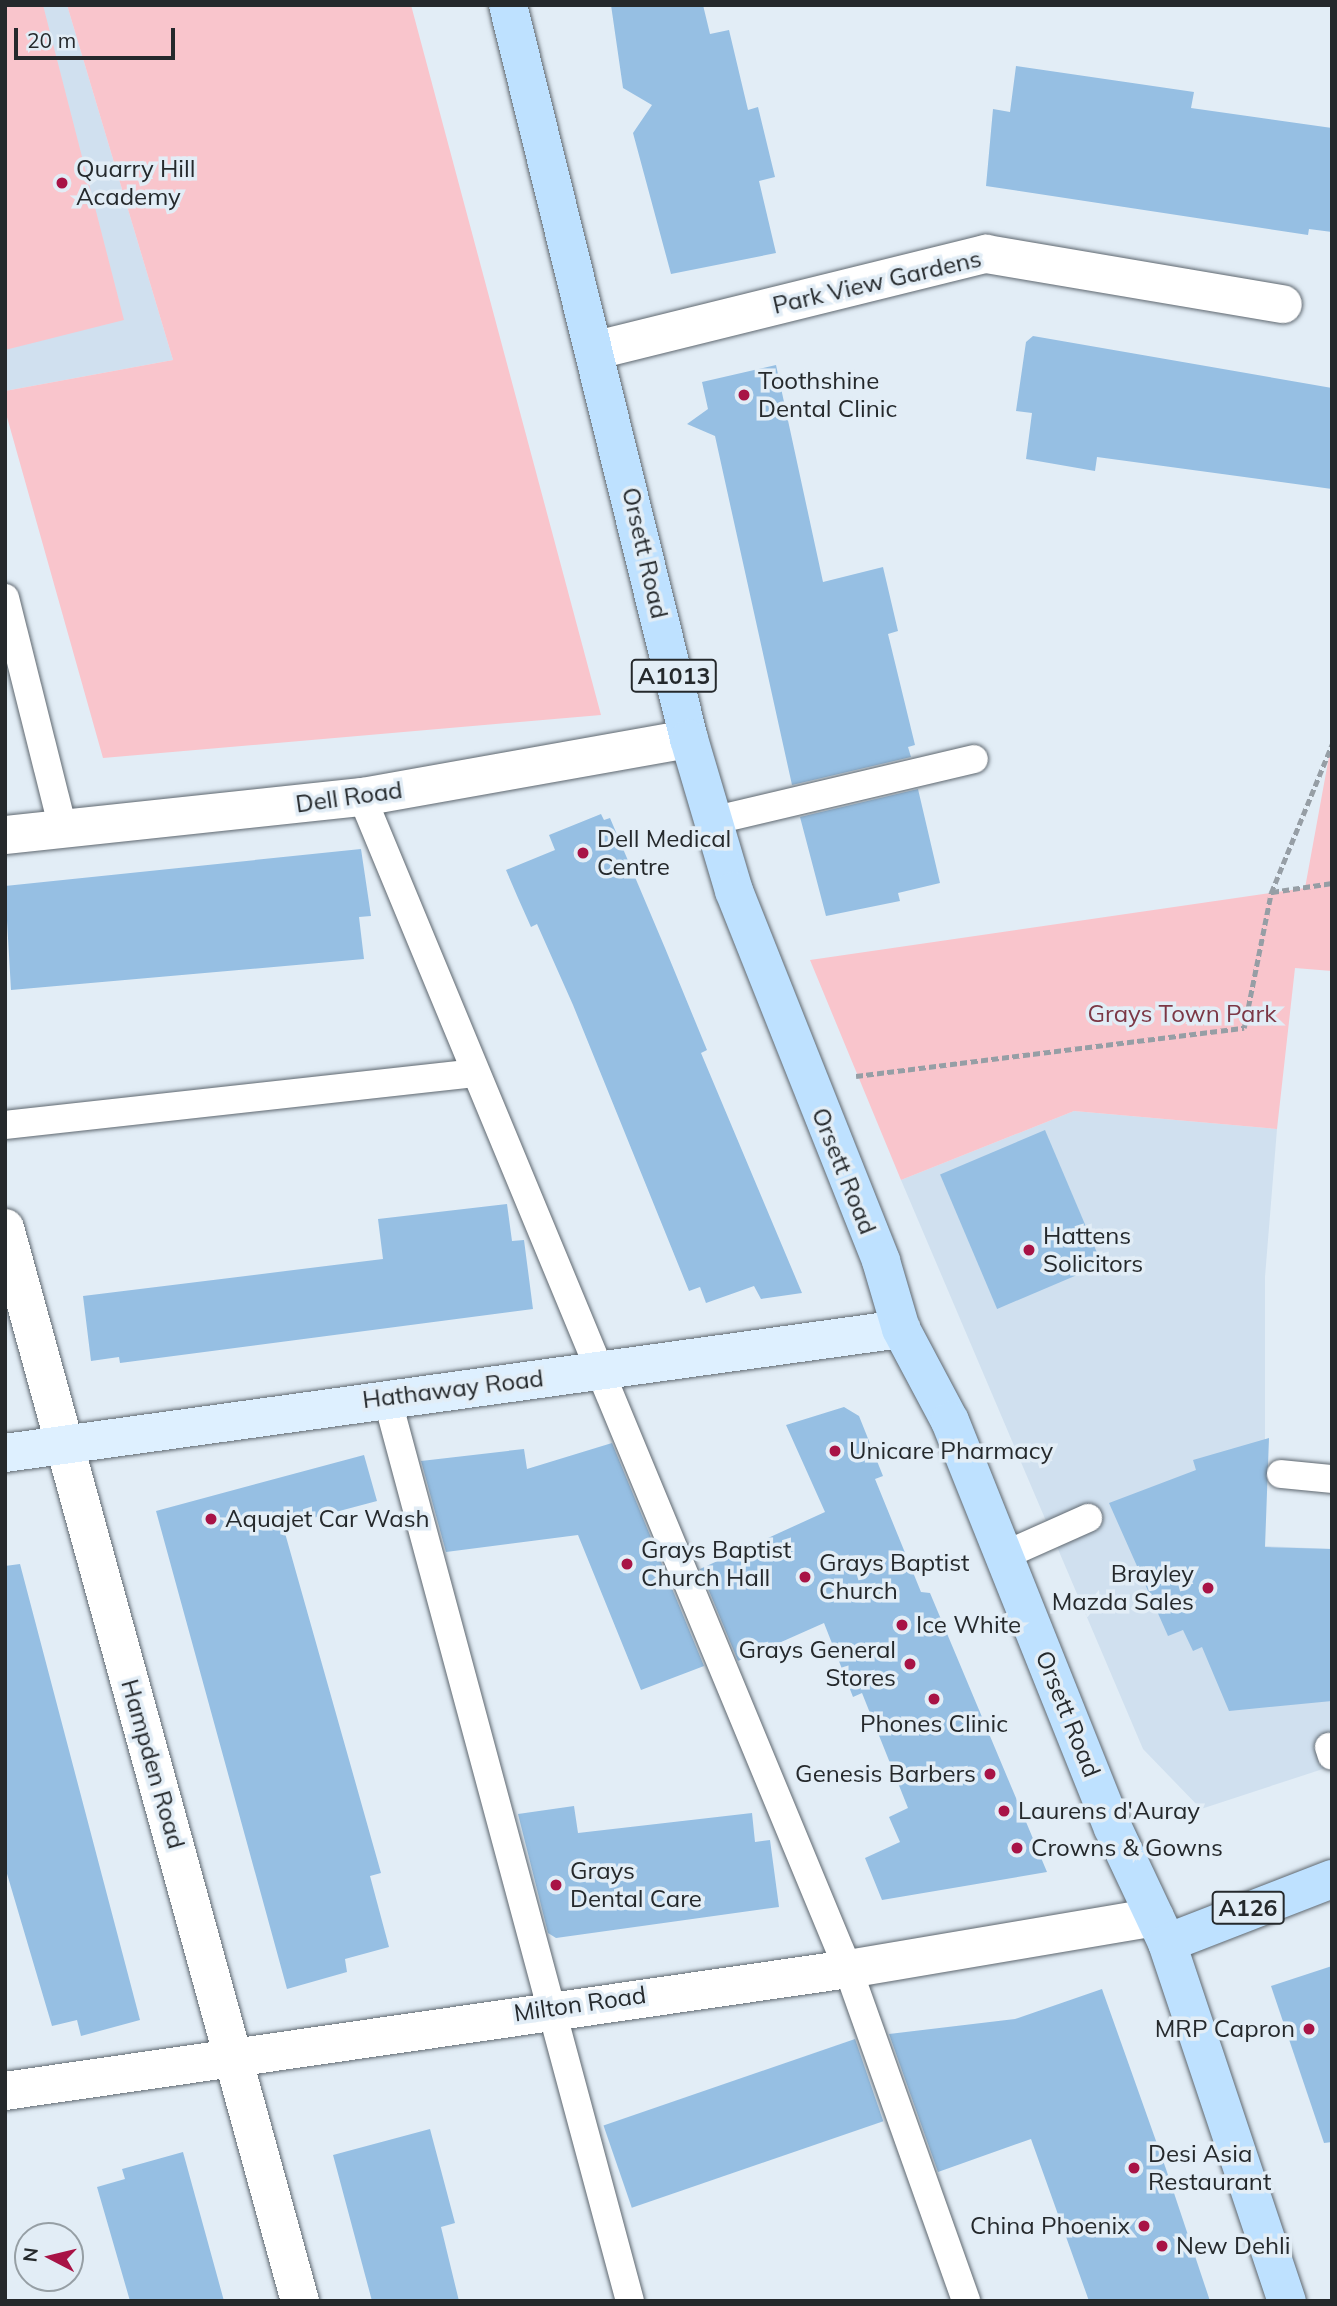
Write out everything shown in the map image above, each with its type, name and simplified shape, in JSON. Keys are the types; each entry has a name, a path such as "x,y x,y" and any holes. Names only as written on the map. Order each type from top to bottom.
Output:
{"main road":[{"name":"Orsett Road","path":"508,5 597,351 689,739 712,821 808,1082 881,1261 901,1329 950,1421 1161,1930 1287,2301"},
{"name":"A126","path":"1161,1930 1332,1879"}],"street":[{"name":"Park View Gardens","path":"597,351 986,254 1283,303"},
{"name":"Dell Road","path":"5,835 362,797 689,739"},
{"name":"Hampden Road","path":"5,1228 62,1441 236,2056 300,2301"},
{"name":"Hathaway Road","path":"5,1453 62,1441 596,1372 901,1329"},
{"name":"Milton Road","path":"5,2091 548,2008 1161,1930"}],"lane":[{"path":"5,598 63,829"},
{"path":"712,821 974,759"},
{"path":"362,797 596,1372 848,1969 967,2301"},
{"path":"5,1125 474,1073"},
{"path":"387,1398 548,2008 630,2301"},
{"path":"1281,1474 1332,1479"},
{"path":"1005,1555 1088,1518"}],"path":[{"path":"808,1082 1244,1028 1271,893 1332,744"},
{"path":"1271,893 1332,883"}],"shaded area":[{"name":"Quarry Hill Academy","path":"5,5 67,5 173,360 5,391"},
{"path":"1074,1111 1277,1129 1265,1277 1265,1546 1332,1549 1332,1766 1201,1809 1143,1749 901,1180"}],"green space":[{"name":"Quarry Hill Academy","path":"5,5 43,5 124,320 5,350"},
{"path":"67,5 411,5 601,715 103,758 5,410 5,391 173,360"},
{"name":"Grays Town Park","path":"1332,740 1332,971 1295,968 1277,1129 1074,1111 901,1180 810,960 1305,888"}],"building":[{"path":"611,5 703,5 710,34 729,30 748,110 758,107 775,177 759,181 776,253 671,274 633,133 652,105 623,88"},
{"path":"1016,66 1194,92 1191,108 1332,128 1332,232 1309,229 1308,235 986,186 993,109 1010,112"},
{"path":"1033,336 1332,388 1332,489 1097,457 1095,471 1026,459 1032,413 1016,411 1026,342"},
{"path":"776,365 823,582 883,567 898,631 888,634 915,745 908,747 911,757 792,785 715,436 687,424 708,409 702,382"},
{"path":"918,789 940,883 898,893 900,901 826,916 800,817"},
{"path":"601,814 604,820 610,818 665,948 707,1050 701,1053 802,1293 761,1299 754,1286 706,1303 700,1287 689,1291 573,1005 537,924 531,927 506,870 555,850 549,835"},
{"path":"361,849 371,916 359,917 364,959 11,990 5,886"},
{"path":"1045,1130 1102,1264 997,1309 940,1175"},
{"path":"507,1204 512,1241 524,1240 533,1309 120,1363 119,1357 91,1361 83,1296 383,1259 378,1219"},
{"path":"844,1407 859,1416 883,1476 875,1479 921,1592 930,1593 1047,1872 882,1900 865,1858 900,1842 889,1817 908,1808 862,1693 853,1697 824,1623 738,1661 700,1569 825,1512 786,1425"},
{"name":"Brayley Mazda Sales","path":"1269,1438 1265,1547 1332,1549 1332,1701 1229,1711 1202,1647 1193,1651 1183,1630 1168,1636 1109,1503 1196,1470 1193,1460"},
{"path":"612,1443 704,1666 641,1690 578,1535 446,1552 421,1461 524,1449 527,1469"},
{"path":"364,1455 377,1501 283,1526 381,1873 370,1876 389,1947 345,1959 347,1972 287,1989 156,1511"},
{"path":"20,1564 140,2020 81,2036 77,2020 52,2026 5,1867 5,1566"},
{"path":"574,1806 578,1833 752,1813 755,1842 770,1840 779,1907 556,1938 548,1933 518,1814"},
{"name":"MRP Capron","path":"1332,1966 1332,2142 1324,2143 1271,1986"},
{"path":"1102,1989 1210,2301 1089,2301 1031,2139 938,2172 889,2034 1015,2019"},
{"path":"855,2039 883,2121 632,2208 603,2126"},
{"path":"430,2129 455,2223 441,2227 459,2301 372,2301 333,2155"},
{"path":"183,2152 224,2301 130,2301 97,2187 125,2179 122,2169"}],"place":[{"name":"Quarry Hill Academy","path":"62,183"},
{"name":"Toothshine Dental Clinic","path":"744,395"},
{"name":"Dell Medical Centre","path":"583,853"},
{"name":"Hattens Solicitors","path":"1029,1250"},
{"name":"Unicare Pharmacy","path":"835,1451"},
{"name":"Aquajet Car Wash","path":"211,1519"},
{"name":"Grays Baptist Church Hall","path":"627,1564"},
{"name":"Grays Baptist Church","path":"805,1577"},
{"name":"Brayley Mazda Sales","path":"1208,1588"},
{"name":"Ice White","path":"902,1625"},
{"name":"Grays General Stores","path":"910,1664"},
{"name":"Phones Clinic","path":"934,1699"},
{"name":"Genesis Barbers","path":"990,1774"},
{"name":"Laurens d'Auray","path":"1004,1811"},
{"name":"Crowns & Gowns","path":"1017,1848"},
{"name":"Grays Dental Care","path":"556,1885"},
{"name":"MRP Capron","path":"1309,2029"},
{"name":"Desi Asia Restaurant","path":"1134,2168"},
{"name":"China Phoenix","path":"1144,2226"},
{"name":"New Dehli","path":"1162,2246"}]}
